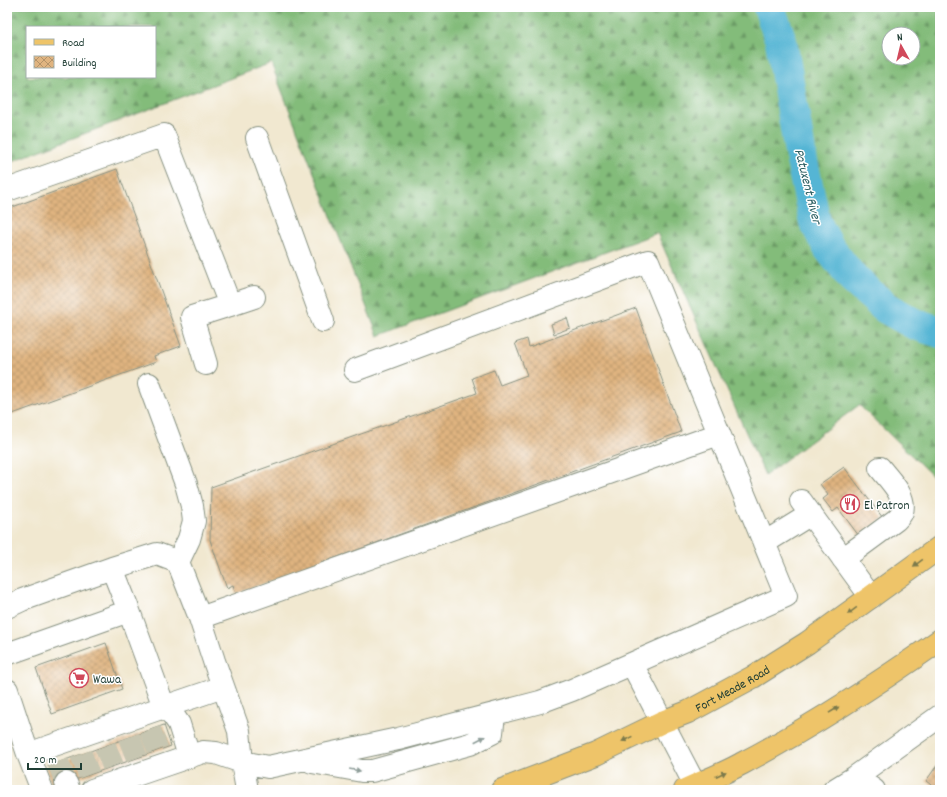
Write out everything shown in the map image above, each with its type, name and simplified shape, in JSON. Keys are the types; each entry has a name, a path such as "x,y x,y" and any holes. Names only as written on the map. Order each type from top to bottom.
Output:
{"main road":[{"name":"Fort Meade Road","path":"502,790 596,754 662,722 688,712 753,677 807,643 940,547"},
{"path":"694,789 814,723 897,671 940,640"}],"lane":[{"path":"7,190 164,135 230,305"},
{"path":"257,138 323,321"},
{"path":"92,785 116,774 161,758 190,756 203,752 268,767 398,739 540,702 572,690 786,596 648,261 355,370"},
{"path":"206,364 192,316 254,297"},
{"path":"149,384 186,484 192,506 194,521 189,540 178,562"},
{"path":"200,618 719,434"},
{"path":"843,558 896,520 902,512 902,499 898,490 880,468"},
{"path":"764,543 806,508 871,597"},
{"path":"7,608 22,600 112,568 157,554 178,562 200,618 239,731 247,790"},
{"path":"112,568 129,611 153,717"},
{"path":"7,654 129,611"},
{"path":"632,664 694,789"},
{"path":"28,754 55,754 102,738 223,687"},
{"path":"7,690 28,754 42,790"},
{"path":"153,717 173,714 190,756"},
{"path":"834,790 855,778 940,716"},
{"path":"855,778 874,790"}],"green space":[{"path":"7,7 940,7 940,483 859,405 765,475 657,233 378,336 271,63 7,163"}],"building":[{"path":"117,169 181,346 154,356 156,362 7,416 7,209"},
{"path":"636,308 681,432 236,594 233,585 227,588 210,540 211,487 477,393 472,378 494,370 500,385 527,375 515,343 527,339 529,347"},
{"path":"567,318 570,328 554,334 551,324"},
{"name":"El Patron","path":"844,467 883,518 859,536 838,508 833,512 823,499 828,495 820,484"},
{"name":"Wawa","path":"106,643 122,689 52,714 36,668"},
{"path":"164,725 171,746 52,788 45,767"},
{"path":"940,761 940,790 938,790 926,781"}],"waterway":[{"name":"Patuxent River","path":"769,7 781,41 800,152 815,222 829,248 853,279 886,308 915,324 940,332"}],"tunnel":[{"path":"150,730 158,750"},
{"path":"129,737 137,758"},
{"path":"105,746 113,766"},
{"path":"81,754 89,775"},
{"path":"58,762 66,783"}],"place":[{"name":"El Patron","path":"850,504"},
{"name":"Wawa","path":"79,678"}]}
